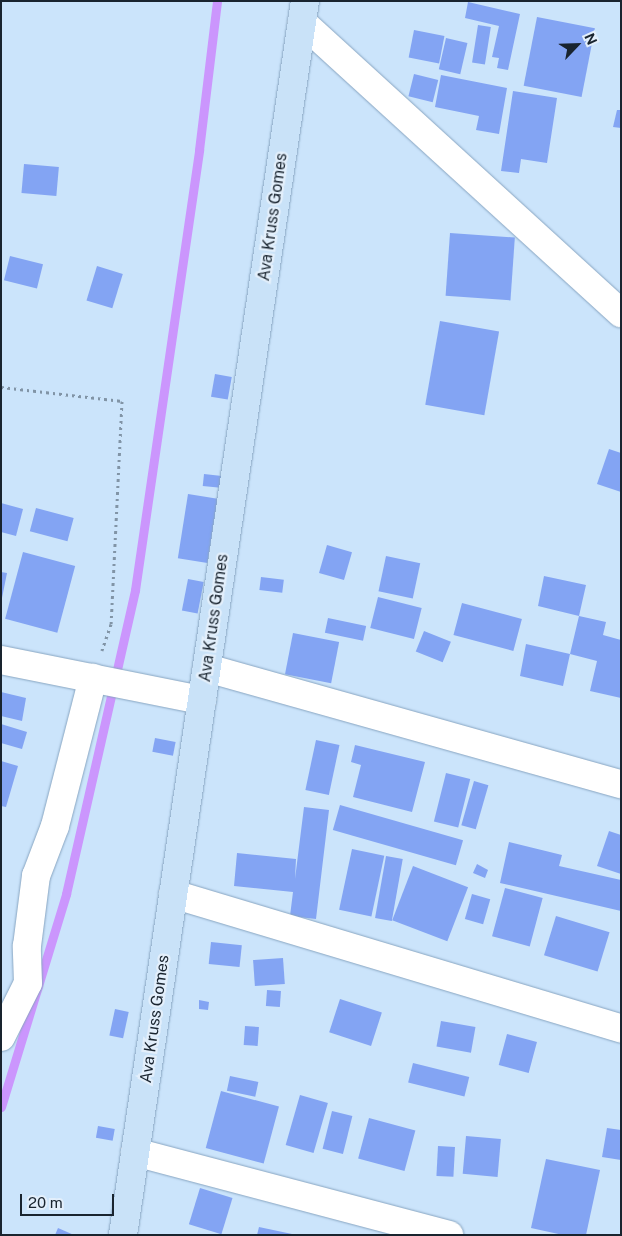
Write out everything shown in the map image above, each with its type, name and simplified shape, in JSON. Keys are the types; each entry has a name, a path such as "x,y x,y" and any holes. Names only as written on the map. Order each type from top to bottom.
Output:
{"street":[{"path":"303,12 621,312"},
{"name":"Ava Kruss Gomes","path":"123,1235 303,12"},
{"path":"1,660 202,700"},
{"path":"207,668 621,784"},
{"path":"1,1037 28,983 27,946 36,876 55,826 93,678"},
{"path":"173,894 621,1028"},
{"path":"136,1152 449,1235"}],"path":[{"path":"1,387 122,402 111,624 93,678"}],"building":[{"path":"468,2 520,14 508,70 497,68 499,58 492,57 499,26 465,18"},
{"path":"537,17 595,28 582,97 524,86"},
{"path":"478,25 491,27 485,65 472,63"},
{"path":"414,30 444,36 439,63 409,57"},
{"path":"446,38 467,43 460,74 439,69"},
{"path":"414,74 438,80 433,102 408,96"},
{"path":"441,75 507,88 499,134 476,130 479,116 435,107"},
{"path":"513,91 557,98 547,163 521,159 519,173 501,171"},
{"path":"617,110 621,110 621,128 613,127"},
{"path":"24,164 59,167 56,196 21,193"},
{"path":"450,233 515,238 510,300 446,296"},
{"path":"10,256 43,264 37,288 4,280"},
{"path":"97,266 123,274 112,308 86,300"},
{"path":"440,321 499,331 484,415 425,405"},
{"path":"215,374 232,377 228,400 211,397"},
{"path":"609,449 621,453 621,492 597,484"},
{"path":"204,474 222,476 221,488 203,486"},
{"path":"188,494 218,499 207,563 178,558"},
{"path":"1,503 23,509 16,536 1,532"},
{"path":"36,508 74,518 67,541 30,531"},
{"path":"327,545 352,552 344,580 319,573"},
{"path":"23,552 75,566 57,633 5,619"},
{"path":"386,556 420,563 413,598 379,591"},
{"path":"1,572 7,573 2,598 1,598"},
{"path":"544,576 586,585 579,616 538,606"},
{"path":"261,577 284,580 282,593 259,590"},
{"path":"188,579 204,582 198,613 182,610"},
{"path":"378,597 422,608 414,639 370,628"},
{"path":"462,603 522,619 513,651 453,635"},
{"path":"579,616 606,622 603,635 621,640 621,698 590,691 597,661 570,654"},
{"path":"328,618 366,626 363,641 325,633"},
{"path":"424,631 451,642 443,662 416,651"},
{"path":"293,633 339,642 331,683 285,674"},
{"path":"526,644 570,654 563,686 520,676"},
{"path":"1,692 26,698 22,721 1,716"},
{"path":"1,724 27,732 22,749 1,743"},
{"path":"155,738 176,742 173,756 152,752"},
{"path":"316,740 339,745 329,795 305,790"},
{"path":"355,745 425,762 412,812 353,797 361,765 351,762"},
{"path":"1,761 18,766 6,807 1,806"},
{"path":"446,773 470,779 458,828 434,822"},
{"path":"474,781 488,785 476,829 461,825"},
{"path":"340,805 463,840 456,865 333,830"},
{"path":"304,807 329,810 316,919 290,916 293,892 234,886 237,853 296,859 295,879"},
{"path":"609,831 621,835 621,874 597,866"},
{"path":"509,842 562,855 559,866 621,880 621,911 500,883"},
{"path":"352,849 384,856 371,917 339,910"},
{"path":"386,856 403,859 392,921 375,918"},
{"path":"477,864 488,870 485,878 473,873"},
{"path":"413,866 468,887 447,941 392,920"},
{"path":"505,888 543,898 530,946 492,936"},
{"path":"472,894 490,899 483,924 465,919"},
{"path":"556,916 610,932 598,972 544,955"},
{"path":"211,942 242,945 240,967 209,964"},
{"path":"283,958 285,984 255,986 253,960"},
{"path":"267,990 281,991 280,1007 266,1006"},
{"path":"340,999 382,1013 371,1046 329,1032"},
{"path":"199,1000 209,1002 208,1010 199,1009"},
{"path":"115,1009 129,1012 123,1038 109,1035"},
{"path":"441,1021 475,1027 471,1053 436,1047"},
{"path":"245,1026 259,1027 258,1046 244,1045"},
{"path":"507,1034 537,1042 529,1073 499,1065"},
{"path":"413,1063 469,1077 464,1096 408,1082"},
{"path":"230,1076 258,1082 255,1097 227,1091"},
{"path":"221,1091 279,1107 264,1164 206,1148"},
{"path":"300,1095 328,1103 314,1153 286,1145"},
{"path":"332,1111 352,1116 343,1154 323,1149"},
{"path":"369,1118 415,1130 404,1171 358,1159"},
{"path":"98,1126 115,1129 113,1141 96,1138"},
{"path":"607,1128 621,1130 621,1160 602,1157"},
{"path":"466,1136 501,1139 498,1177 463,1174"},
{"path":"438,1146 455,1147 453,1177 436,1176"},
{"path":"546,1159 600,1170 586,1235 563,1235 531,1228"},
{"path":"200,1188 233,1198 221,1234 189,1224"},
{"path":"259,1227 292,1234 292,1235 257,1235"},
{"path":"58,1228 74,1235 55,1235"}],"waterway":[{"path":"1,1107 66,894 135,590 199,150 217,1"}]}
